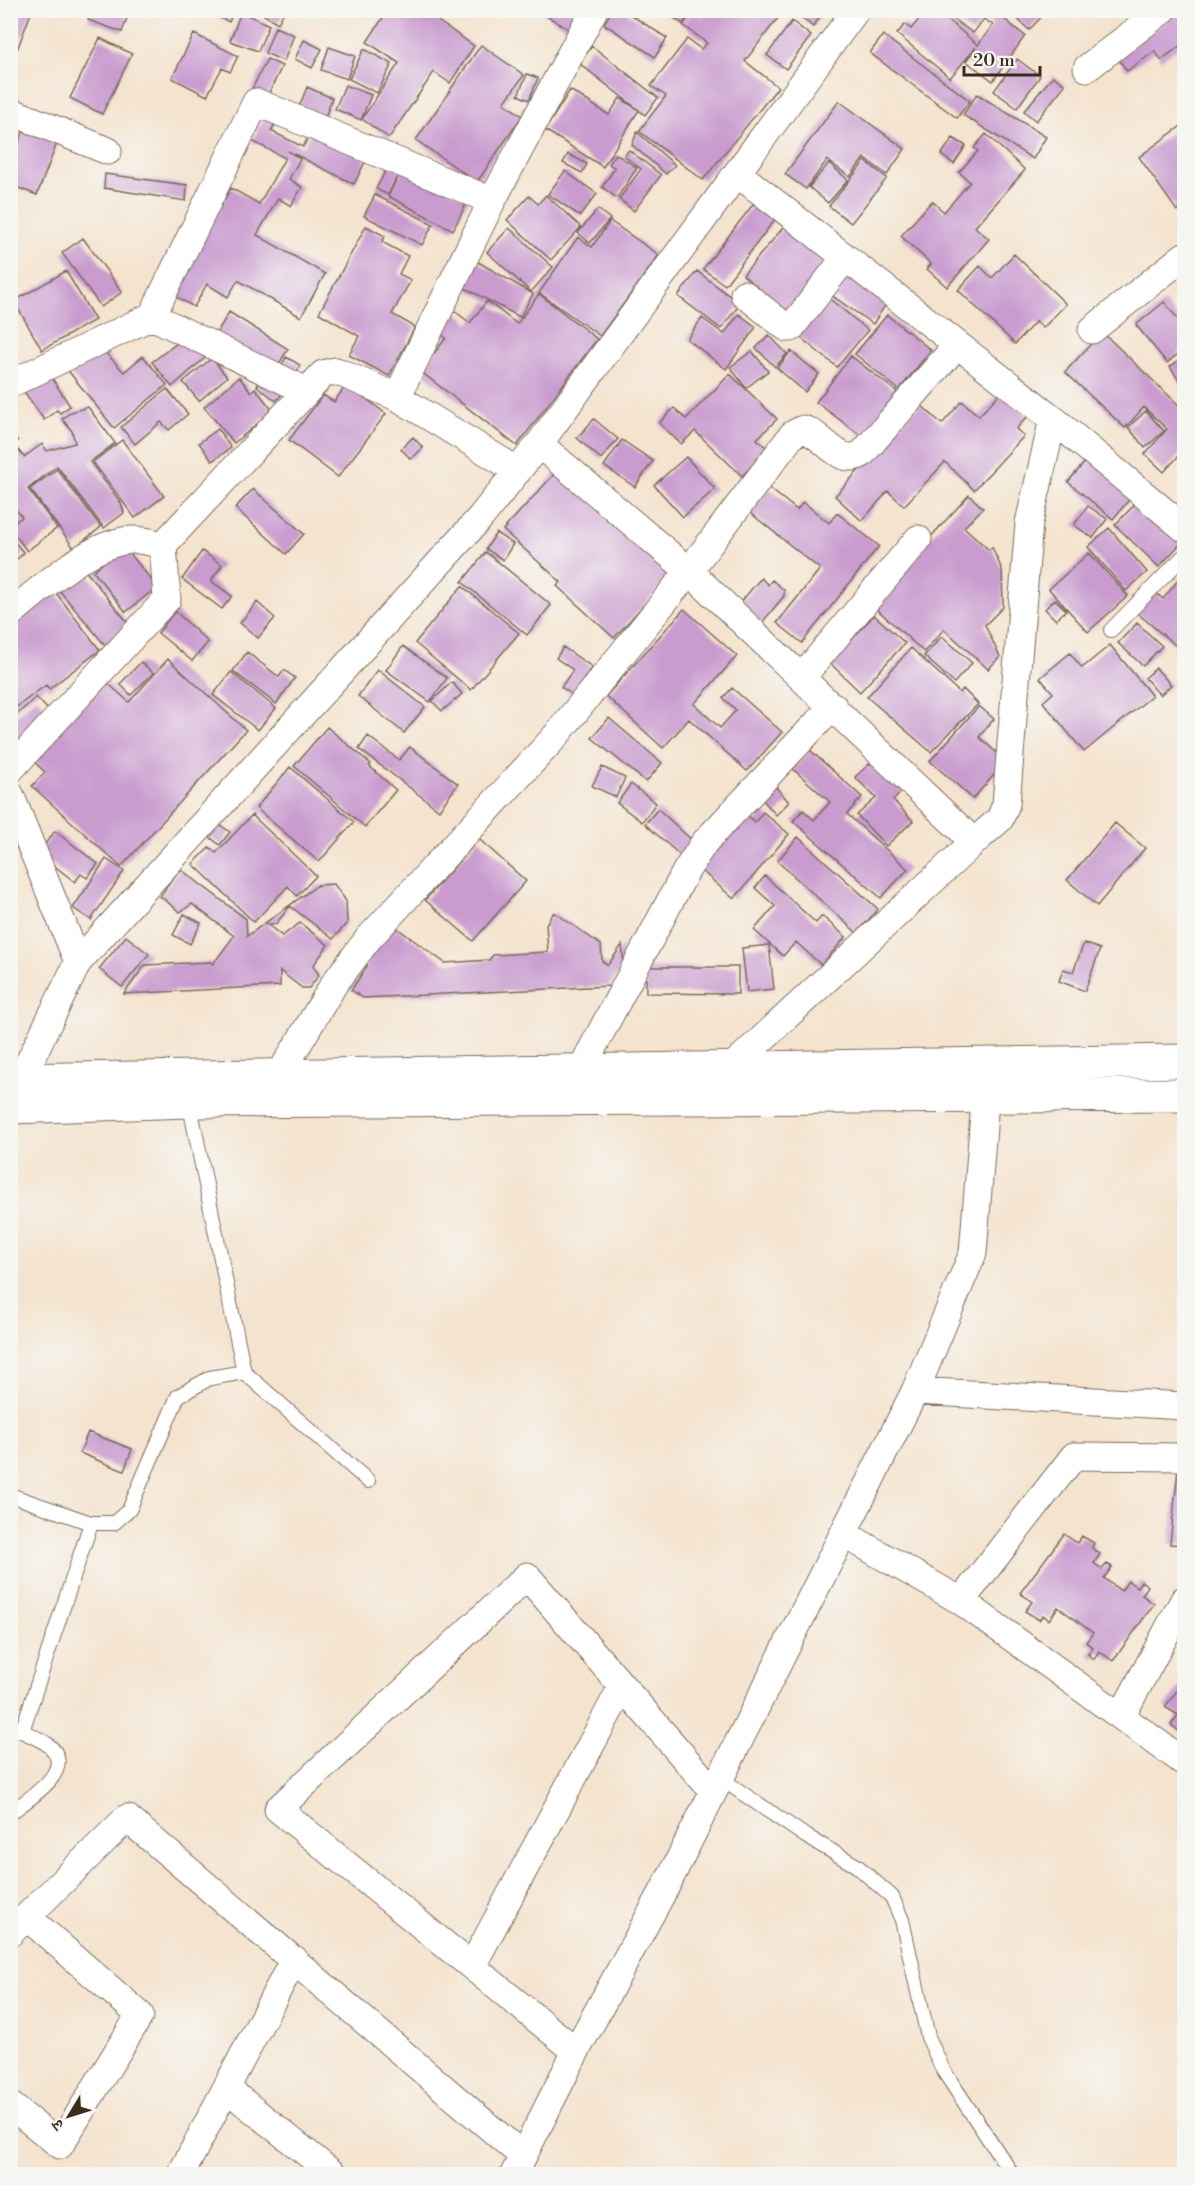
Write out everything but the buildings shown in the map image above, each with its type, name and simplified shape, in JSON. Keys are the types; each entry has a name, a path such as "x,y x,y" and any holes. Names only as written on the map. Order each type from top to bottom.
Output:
{"main road":[{"path":"13,1092 280,1074 1185,1061"},
{"path":"13,1092 189,1101 1185,1095"}],"street":[{"path":"397,396 492,201 594,10"},
{"path":"13,1092 78,962 480,518 539,444 856,10"},
{"path":"1087,68 1163,10"},
{"path":"10,384 152,316 256,102 492,201"},
{"path":"10,111 108,152"},
{"path":"737,173 1053,419 1185,528"},
{"path":"1092,330 1185,256"},
{"path":"744,294 787,328 791,328 845,258"},
{"path":"152,316 306,391"},
{"path":"280,1074 334,984 368,939 424,875 554,738 689,571 793,434 803,429 814,432 843,457 855,458 862,454 957,345"},
{"path":"10,770 167,599 163,545 323,374 336,371 397,396 518,471"},
{"path":"733,1066 1000,819 1006,804 1029,523 1053,419"},
{"path":"539,444 689,571 974,842"},
{"path":"802,677 918,539"},
{"path":"10,614 58,575 105,546 132,540 163,545"},
{"path":"582,1068 686,871 704,843 832,706"},
{"path":"10,794 78,962"},
{"path":"10,2105 60,2145 140,2015 19,1925 127,1818 294,1959 518,2165 576,2051 665,1888 915,1391 973,1252 987,1096 987,1063"},
{"path":"915,1391 1185,1406"},
{"path":"961,1601 1074,1456 1185,1457"},
{"path":"844,1534 961,1601 1185,1762"},
{"path":"576,2051 278,1809 527,1576 622,1687 716,1784"},
{"path":"1122,1715 1185,1600"},
{"path":"472,1966 622,1687"},
{"path":"181,2175 294,1959"},
{"path":"226,2088 333,2175"}],"lane":[{"path":"1111,630 1185,556"},
{"path":"189,1101 244,1372 368,1481"},
{"path":"10,1496 91,1523 114,1523 129,1510 178,1396 210,1378 244,1372"},
{"path":"10,1813 51,1781 58,1763 49,1745 16,1730 91,1523"},
{"path":"716,1784 857,1866 892,1897 902,1920 928,2037 943,2070 1012,2175"}]}
